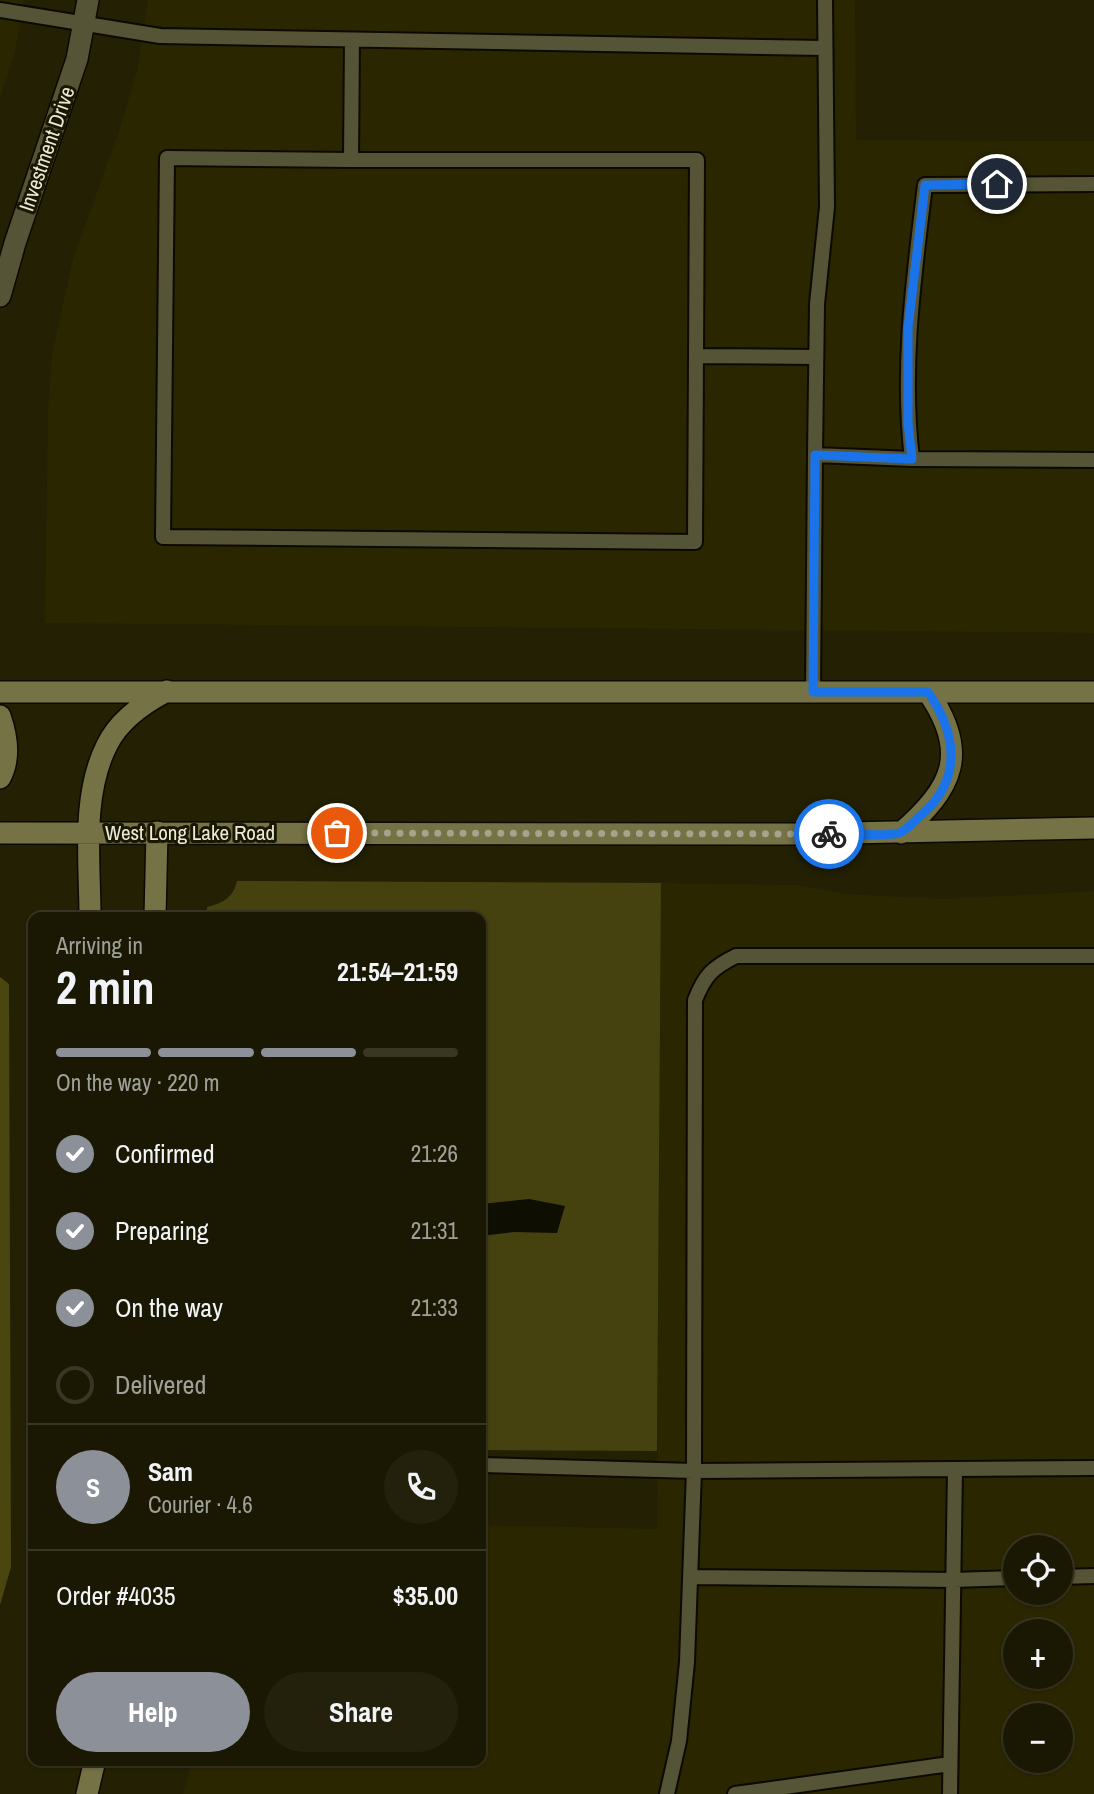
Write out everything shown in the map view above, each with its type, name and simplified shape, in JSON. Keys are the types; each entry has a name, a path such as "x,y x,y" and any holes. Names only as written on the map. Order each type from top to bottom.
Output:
{"main road":[{"path":"90,912 92,792 107,743 125,721 145,703 168,691"},
{"path":"0,692 1094,692"},
{"path":"901,833 927,810 943,789 950,768 948,727 928,692"},
{"path":"0,716 7,734 8,755 0,778"},
{"name":"West Long Lake Road","path":"0,833 901,833 1094,828"},
{"path":"155,912 157,832"},
{"path":"87,1794 94,1766"}],"street":[{"name":"Investment Drive","path":"0,296 7,241 64,101 77,59 88,0"}],"lane":[{"path":"813,692 815,357 817,304 827,207 825,0"},
{"path":"0,9 160,37 824,48"},
{"path":"351,160 352,41"},
{"path":"167,158 351,160 697,160 695,542 163,537 167,158"},
{"path":"912,459 908,423 908,328 925,185 1094,184"},
{"path":"696,356 815,357"},
{"path":"815,455 912,459 1094,460"},
{"path":"667,1794 679,1741 687,1662 694,1471 695,1000 703,981 716,966 736,956 1094,956"},
{"path":"486,1465 694,1471 1094,1468"},
{"path":"950,1794 955,1469"},
{"path":"1073,1577 1094,1576"},
{"path":"690,1577 1003,1578"},
{"path":"735,1794 950,1764"}],"shaded area":[{"path":"0,0 24,0 15,52 0,98"},
{"path":"148,0 855,0 856,140 1094,141 1094,633 45,623 48,408 52,354 73,259 118,134 137,70"},
{"path":"237,881 661,883 657,1451 486,1450 486,912 207,912 207,907 218,904 233,892"},
{"path":"661,883 798,885 847,894 944,899 1094,891 1094,1794 183,1794 191,1766 486,1766 486,1525 657,1529"},
{"path":"0,977 9,984 11,1567 0,1605"},
{"path":"529,1199 565,1206 557,1233 514,1232 486,1235 486,1203"}],"way so far":[{"path":"337,833 829,834"}],"route":[{"path":"829,834 901,833 927,810 943,789 950,768 951,747 948,727 928,692 813,692 815,455 912,459 908,423 908,328 925,185 997,184"}]}
